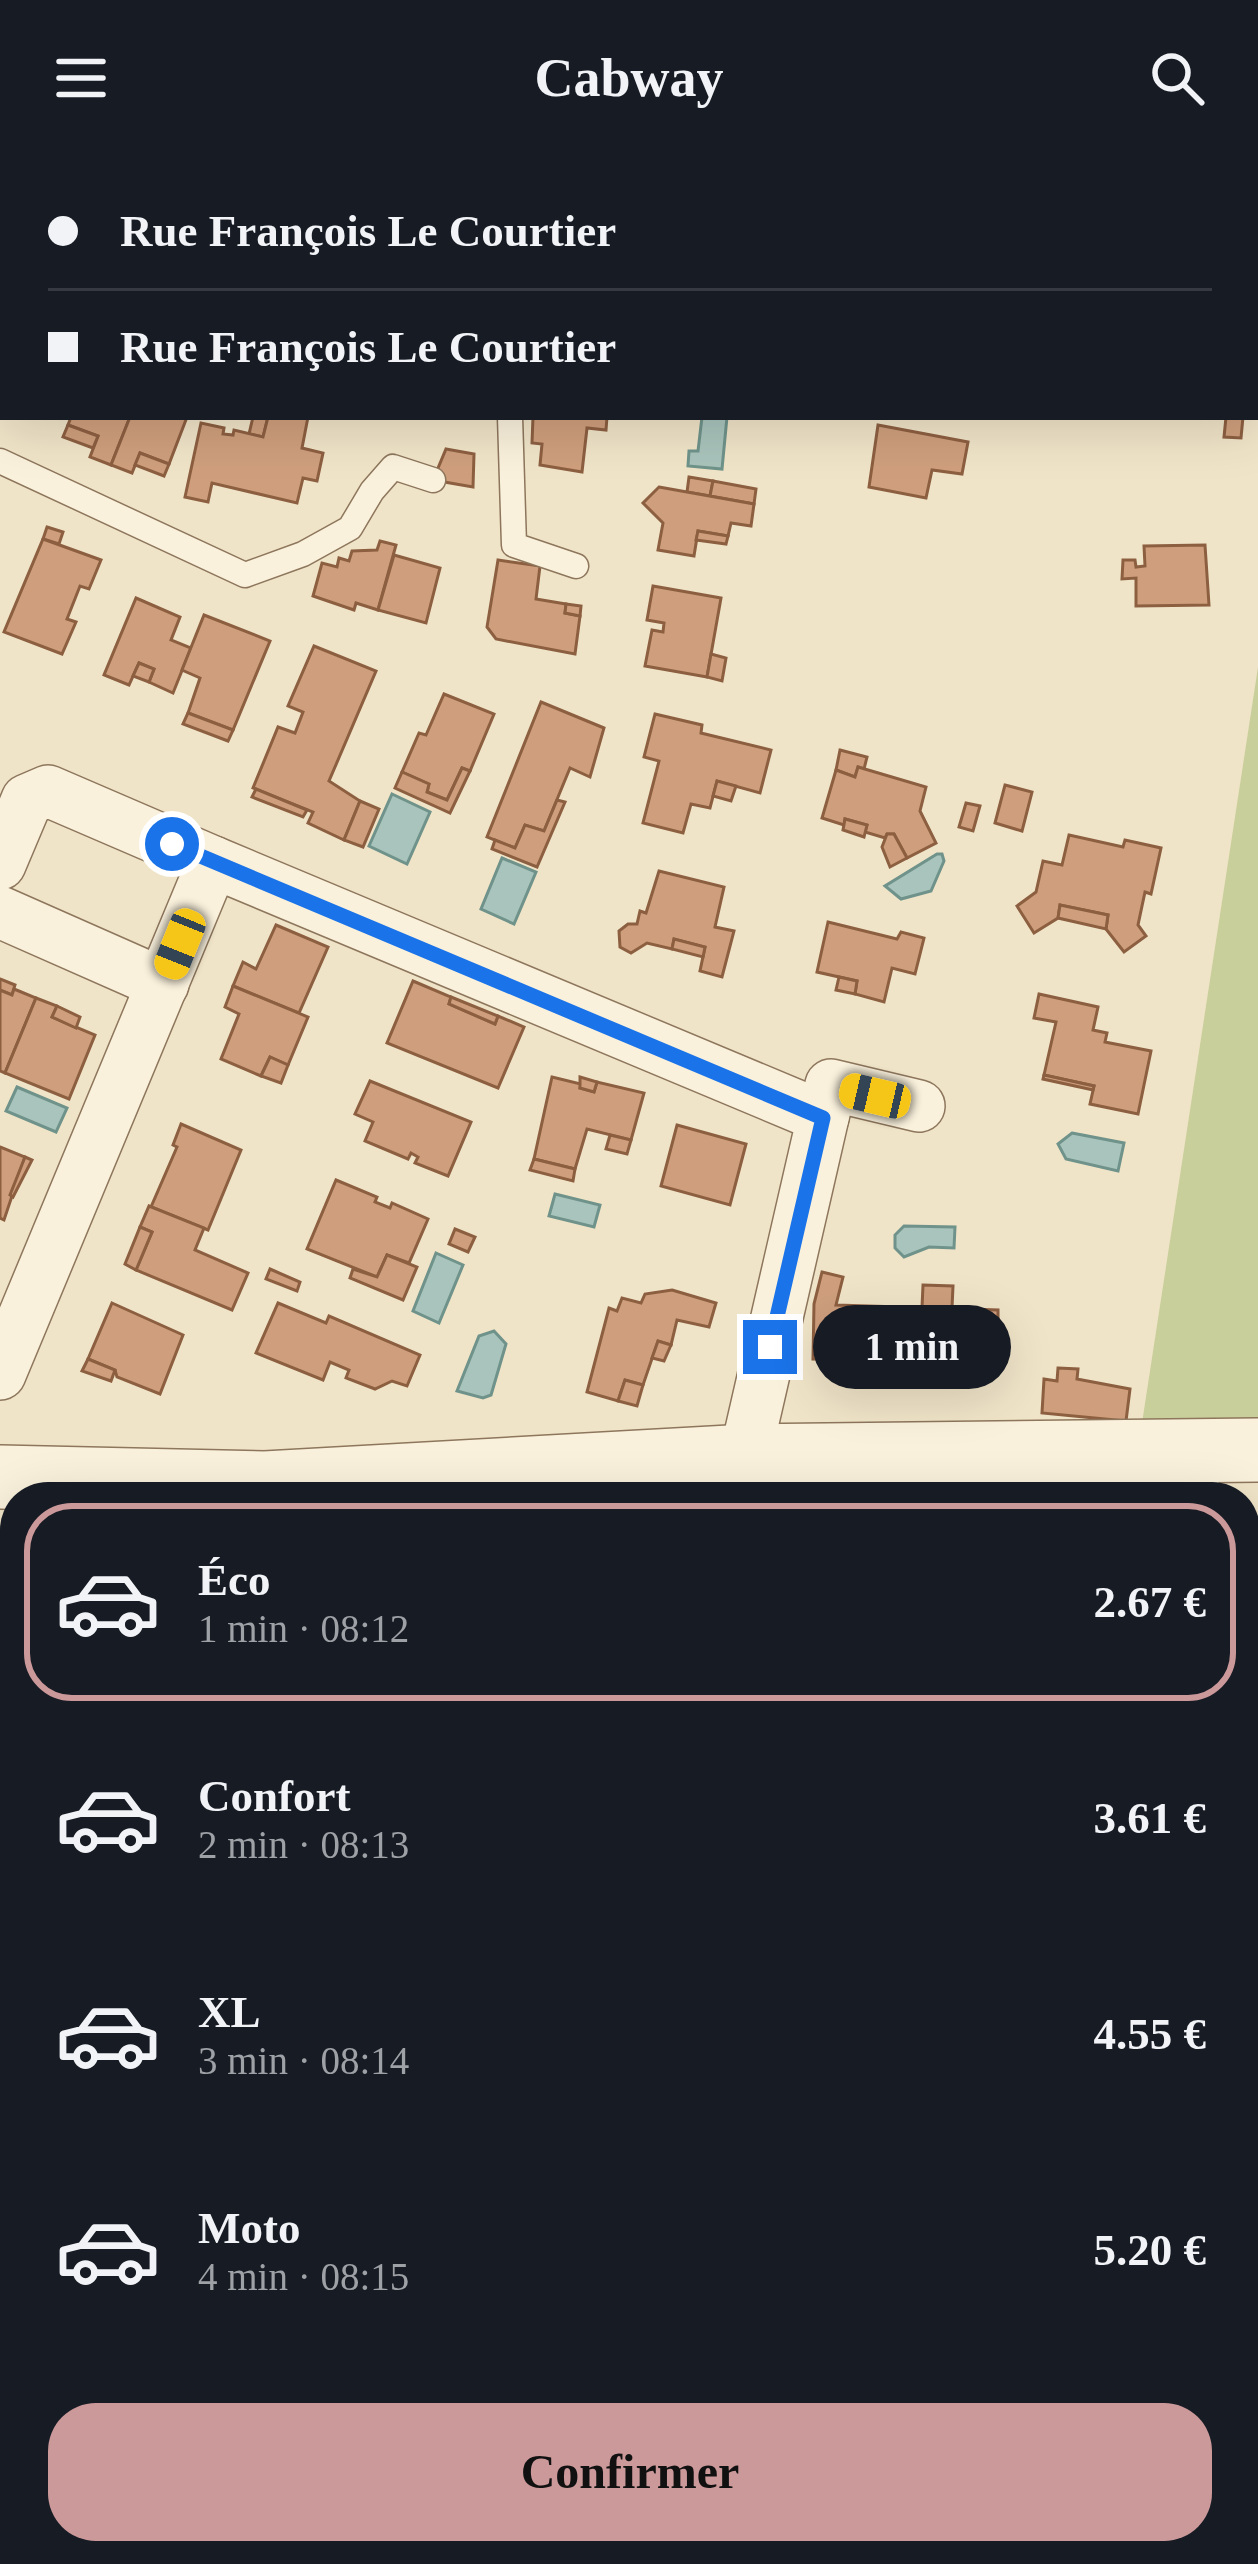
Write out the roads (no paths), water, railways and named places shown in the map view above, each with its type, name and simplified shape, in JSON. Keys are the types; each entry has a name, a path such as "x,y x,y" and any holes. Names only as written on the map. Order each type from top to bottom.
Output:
{"street":[{"path":"0,864 26,800 48,790 823,1118"},
{"path":"0,1374 213,862"},
{"path":"0,912 164,984"},
{"path":"748,1456 748,1439 831,1085 920,1106"},
{"path":"379,1482 748,1456 1224,1466"},
{"path":"0,1477 102,1482"}],"lane":[{"path":"510,420 514,545 576,566"},
{"path":"0,461 244,575 303,554 350,528 372,490 393,467 433,480"}],"water":[{"path":"702,420 727,420 722,469 688,466 689,451 698,451"},
{"path":"392,794 430,812 407,864 369,846"},
{"path":"937,854 944,861 931,891 901,899 885,886"},
{"path":"502,858 536,872 514,924 481,909"},
{"path":"17,1087 67,1108 56,1132 6,1111"},
{"path":"1072,1133 1124,1143 1118,1171 1066,1159 1058,1144"},
{"path":"555,1194 600,1205 594,1227 549,1216"},
{"path":"904,1226 955,1227 954,1248 929,1247 904,1257 895,1248 895,1235"},
{"path":"436,1253 463,1265 439,1323 413,1311"},
{"path":"494,1331 506,1344 491,1395 483,1398 457,1391 479,1336"}]}
